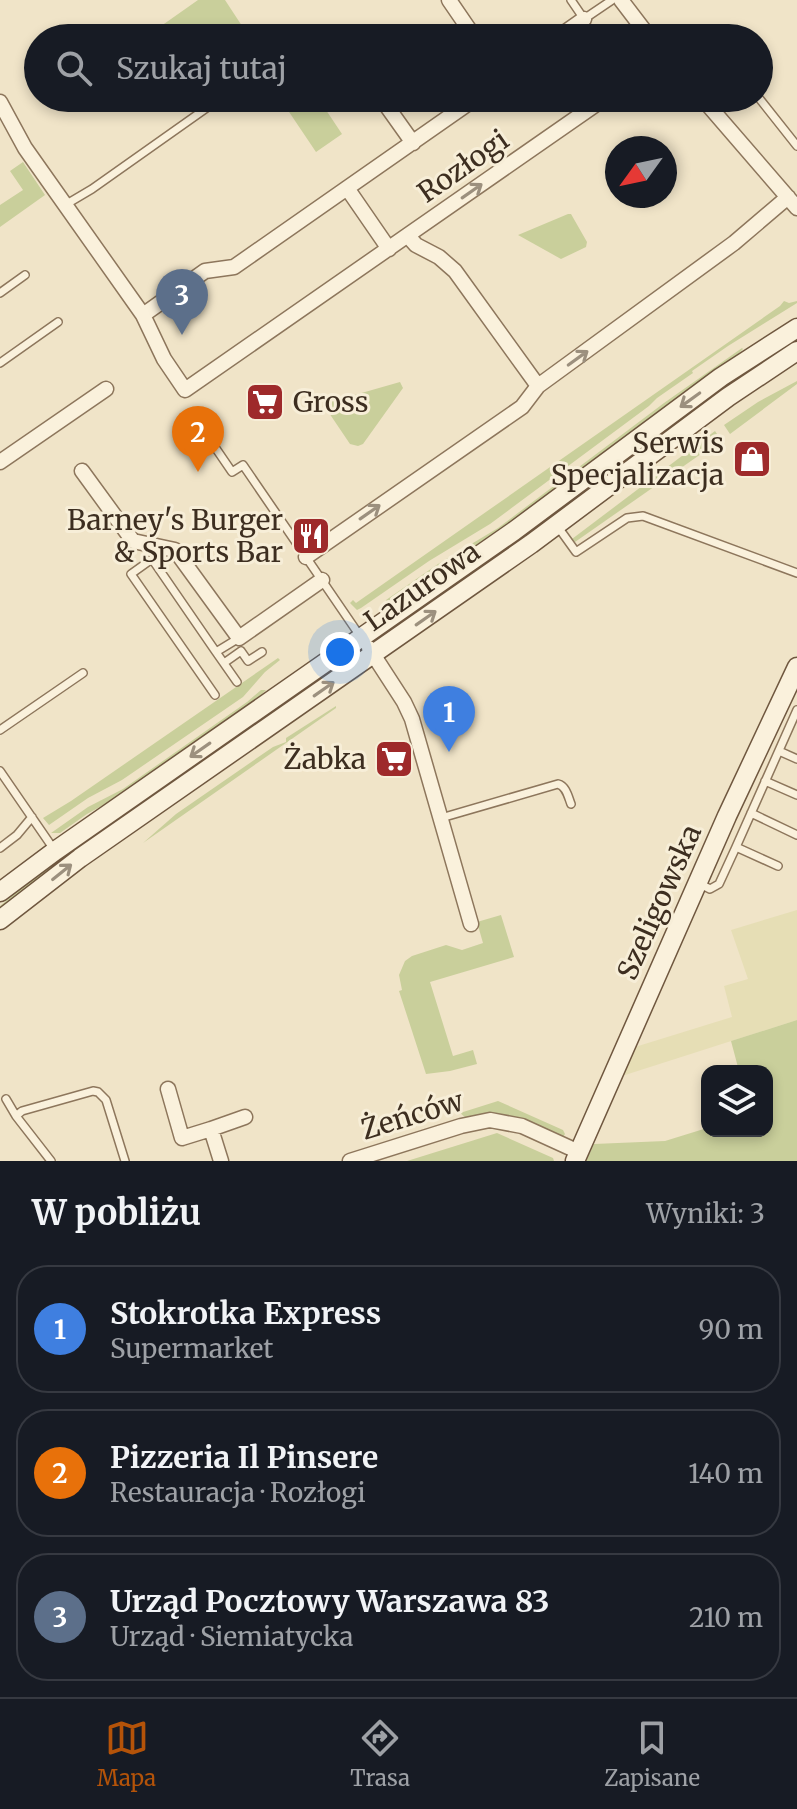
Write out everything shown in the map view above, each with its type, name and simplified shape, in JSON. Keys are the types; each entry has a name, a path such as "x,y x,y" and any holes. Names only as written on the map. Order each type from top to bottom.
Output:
{"main road":[{"name":"Lazurowa","path":"0,892 514,531 721,377 797,328"},
{"name":"Lazurowa","path":"0,920 102,843 556,526 728,397 797,351"},
{"name":"Szeligowska","path":"577,1156 727,816 797,667"}],"street":[{"path":"449,0 465,24"},
{"path":"621,0 639,24"},
{"path":"577,24 584,19"},
{"path":"0,102 18,137 143,315"},
{"path":"391,112 413,143"},
{"name":"Rozłogi","path":"456,112 234,267 205,271 143,315 164,359 185,390 584,112"},
{"path":"306,557 522,407 538,386 794,198 715,112"},
{"path":"347,188 389,249"},
{"path":"408,236 416,245 439,257 455,271 538,386"},
{"path":"0,462 106,389"},
{"path":"82,471 133,541 175,550 239,638 322,580"},
{"path":"362,638 412,719 471,924"},
{"path":"168,1089 182,1138 245,1117"},
{"name":"Żeńców","path":"350,1161 490,1120 522,1126 577,1156"},
{"path":"211,1129 221,1161"}],"lane":[{"path":"571,0 584,19 612,0"},
{"path":"65,205 201,112"},
{"path":"770,112 797,146"},
{"path":"0,293 25,275"},
{"path":"0,363 58,322"},
{"path":"206,434 232,472 243,465 362,638"},
{"path":"556,526 576,552 627,518 643,516 797,573"},
{"path":"215,695 131,574 152,559 237,682"},
{"path":"216,652 239,638"},
{"path":"224,663 241,651 248,661 262,652"},
{"path":"0,730 83,673"},
{"path":"698,883 710,889 719,884 797,710"},
{"path":"779,751 797,759"},
{"path":"0,771 55,851"},
{"path":"765,781 797,795"},
{"path":"441,818 558,784 566,791 571,804"},
{"path":"751,813 797,835"},
{"path":"0,848 17,835 32,817"},
{"path":"736,847 778,866"},
{"path":"16,1116 22,1111 98,1092 106,1100 125,1161"},
{"path":"6,1099 51,1161"}],"shaded area":[{"path":"797,910 797,1020 622,1076 635,1047 732,1017 724,986 748,979 731,930"}],"green space":[{"path":"198,0 225,0 241,24 164,24"},
{"path":"289,112 327,112 342,134 316,152"},
{"path":"23,162 45,195 0,227 0,205 23,190 10,171"},
{"path":"571,214 587,242 586,247 561,259 518,235"},
{"path":"784,301 797,303 692,371 490,524 361,608 357,610 350,603 353,600 356,603"},
{"path":"742,348 729,363 483,545 385,607 386,600 498,528"},
{"path":"797,381 797,384 730,434 724,425"},
{"path":"400,382 403,388 363,444 358,446 350,444 323,404"},
{"path":"715,431 721,440 575,542 572,539"},
{"path":"278,658 280,660 243,697 122,780 88,798 49,825 43,818 71,801"},
{"path":"261,690 266,690 251,706 125,793 60,833 51,833 88,807 123,789"},
{"path":"336,708 143,843 176,814"},
{"path":"226,740 228,743 203,763 0,911 0,906 55,860"},
{"path":"501,915 514,957 430,982 453,1056 473,1050 477,1064 426,1074 399,991 402,990 399,975 405,961 446,945 462,950 483,943 477,922"},
{"path":"797,1020 797,1161 586,1161 594,1144 665,1141 701,1130 701,1137 773,1137 773,1065 737,1065 731,1041"},
{"path":"498,1101 563,1130 565,1134 562,1139 534,1124 511,1117 467,1118 460,1113"},
{"path":"497,1133 554,1161 407,1161"}],"place":[{"name":"Urząd Pocztowy Warszawa 83","path":"182,335"},
{"name":"Gross","path":"265,402"},
{"name":"Serwis Specjalizacja","path":"752,459"},
{"name":"Pizzeria Il Pinsere","path":"198,472"},
{"name":"Barney's Burger & Sports Bar","path":"311,536"},
{"name":"Stokrotka Express","path":"449,752"},
{"name":"Żabka","path":"394,759"}]}
